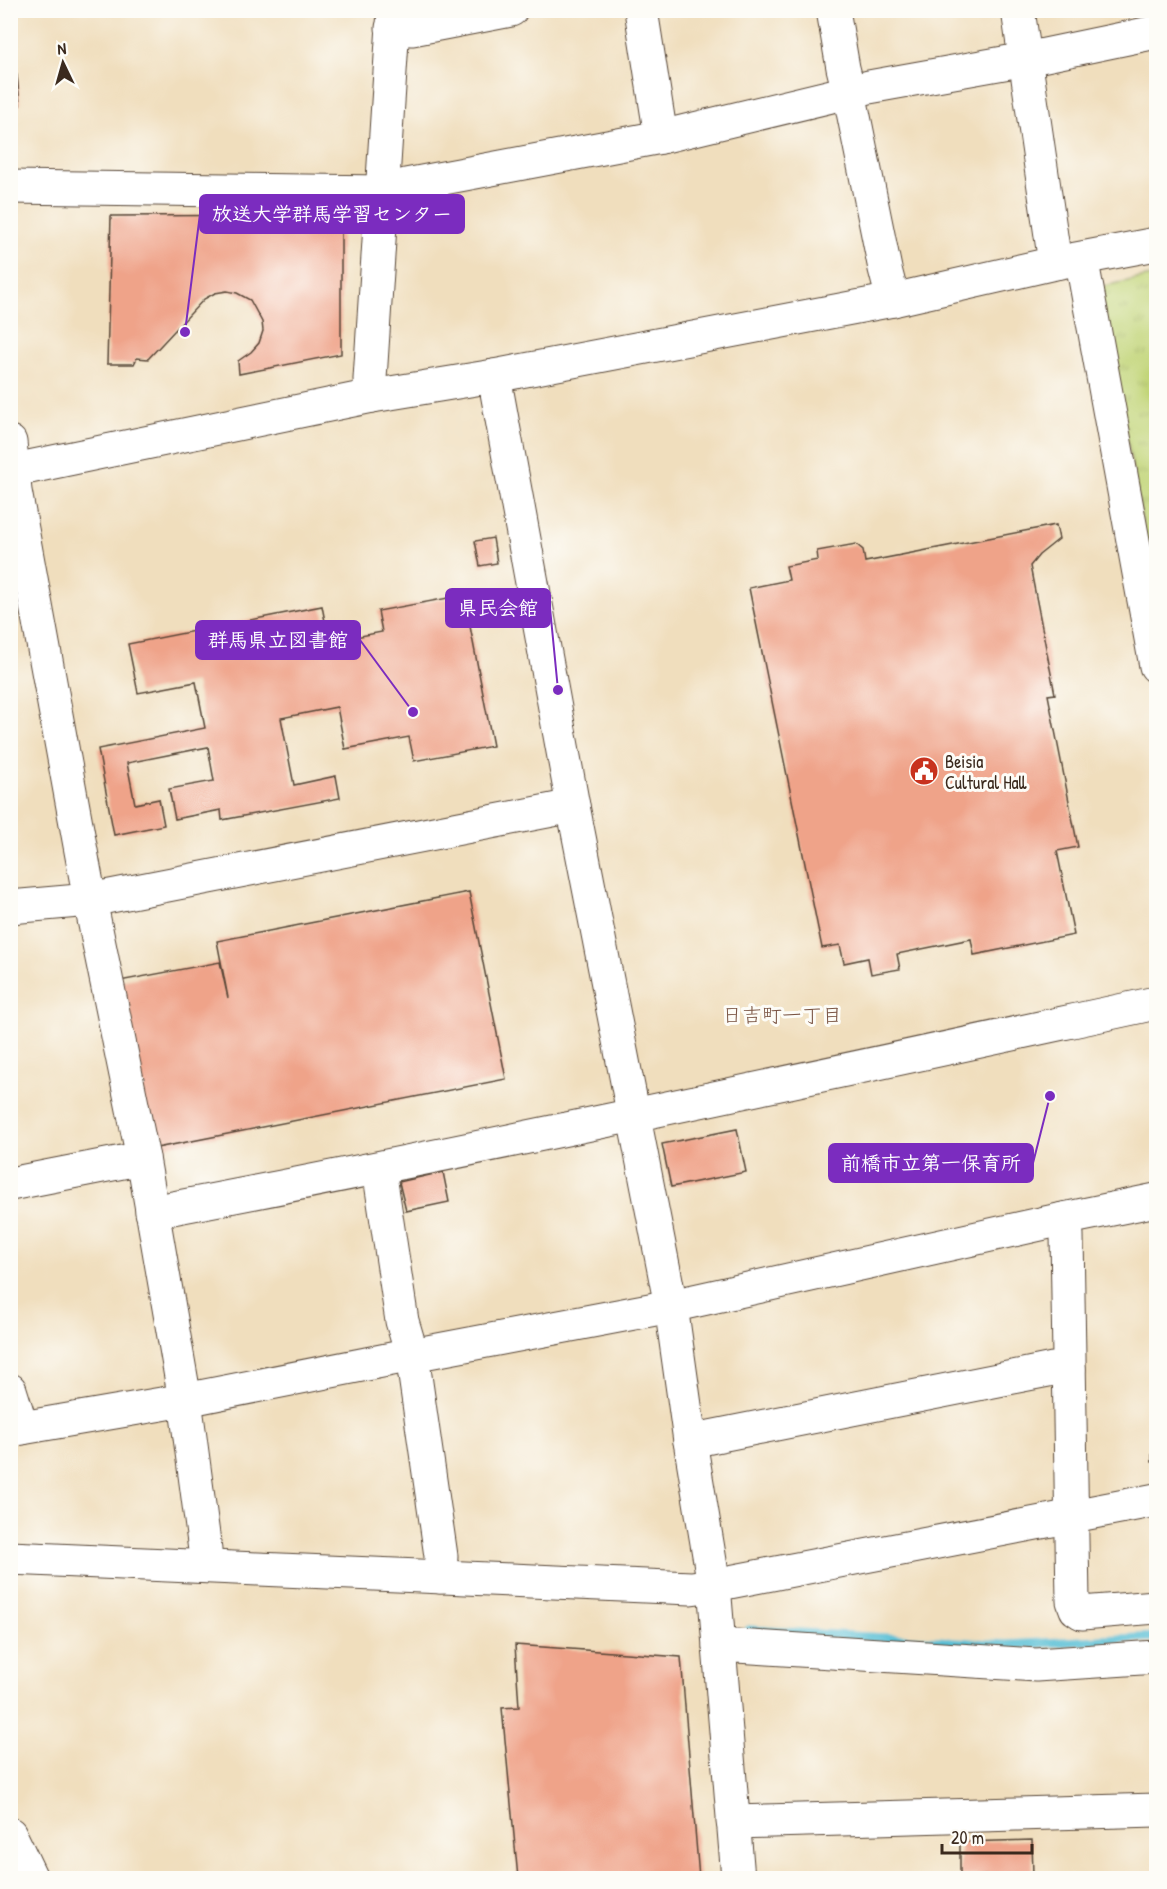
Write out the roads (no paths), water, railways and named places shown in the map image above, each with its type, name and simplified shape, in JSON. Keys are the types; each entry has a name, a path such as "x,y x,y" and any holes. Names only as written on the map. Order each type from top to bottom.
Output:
{"street":[{"path":"372,396 370,379 393,20 412,29 512,10"},
{"path":"641,10 661,137"},
{"path":"833,10 843,68 893,300"},
{"path":"1018,10 1026,59 1070,268 1149,577 1156,666"},
{"path":"10,187 383,192 406,185 661,137 849,92 1156,32"},
{"path":"202,1566 205,1550 185,1400 143,1158 90,900 11,461 494,376 1070,268 1156,244"},
{"path":"494,376 573,806 671,1306 714,1585 738,1878"},
{"path":"10,908 90,900 573,806"},
{"path":"152,1212 379,1169 1156,1003"},
{"path":"10,1184 143,1158"},
{"path":"379,1169 402,1321 412,1355 441,1556 440,1577"},
{"path":"10,1390 16,1429 185,1400 671,1306 1156,1200"},
{"path":"1063,1219 1067,1235 1073,1601 1076,1609 1082,1613 1156,1607"},
{"path":"690,1441 1053,1369 1069,1370"},
{"path":"10,1558 691,1588 1156,1500"},
{"path":"719,1647 1036,1665 1156,1657"},
{"path":"733,1822 1156,1810"},
{"path":"10,1834 31,1878"}],"waterway":[{"path":"749,1630 1006,1645 1156,1637"}],"place":[{"name":"放送大学群馬学習センター","path":"185,332"},
{"name":"県民会館","path":"558,690"},
{"name":"群馬県立図書館","path":"413,712"},
{"name":"Beisia Cultural Hall","path":"924,771"},
{"name":"前橋市立第一保育所","path":"1050,1096"}],"district":[{"name":"日吉町一丁目","path":"782,1014"}]}
